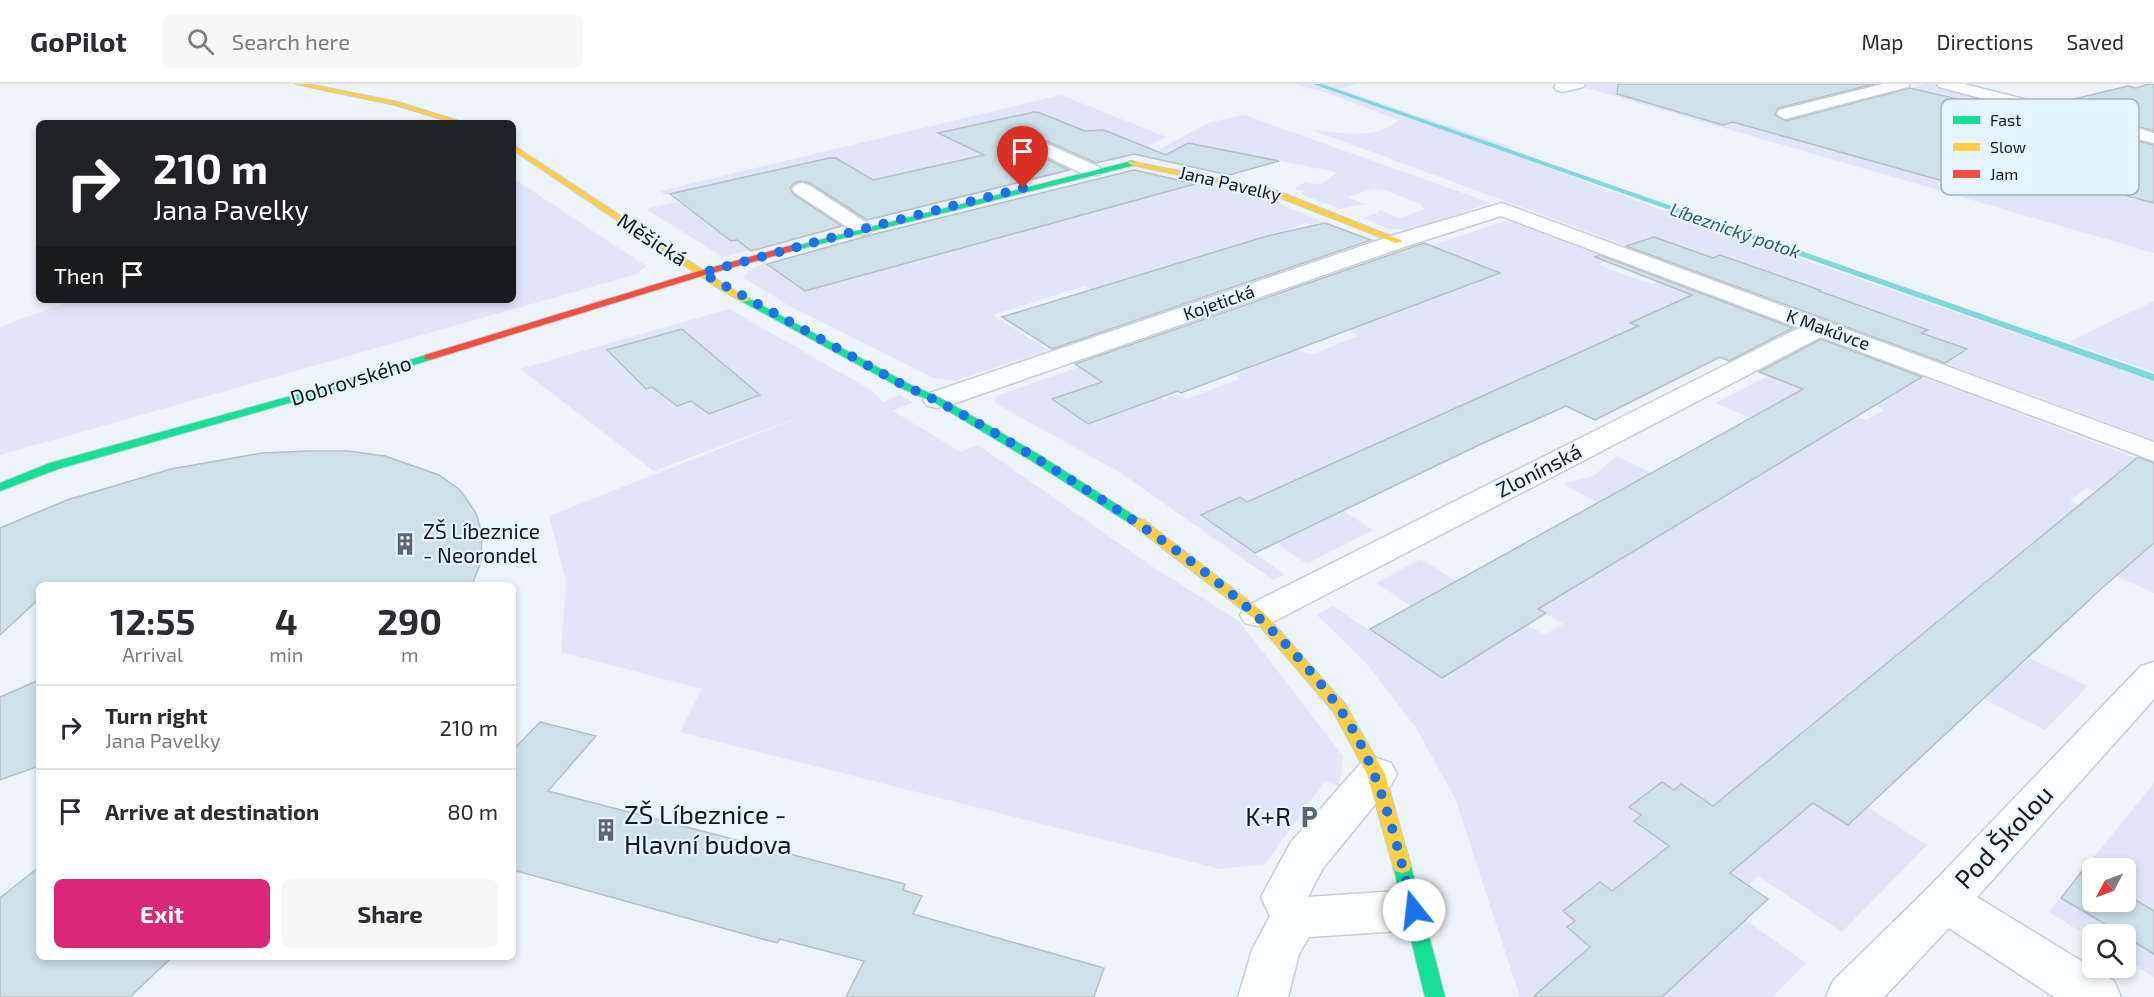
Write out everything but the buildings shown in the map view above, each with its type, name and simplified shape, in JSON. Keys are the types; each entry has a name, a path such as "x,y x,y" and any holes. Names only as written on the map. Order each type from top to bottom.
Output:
{"street":[{"path":"298,84 396,103 451,120"},
{"path":"1785,114 1902,84"},
{"path":"1945,84 2004,99"},
{"path":"2139,134 2154,138"},
{"path":"1024,139 1092,171"},
{"name":"Měšická","path":"516,149 702,273 905,386 937,400 1034,457 1142,525 1257,615 1282,640 1339,708 1376,774 1414,910 1435,997"},
{"name":"Jana Pavelky","path":"702,273 863,229 1134,162 1272,192 1399,241"},
{"path":"802,189 863,229"},
{"name":"Kojetická","path":"937,400 1399,241 1502,209"},
{"name":"K Makůvce","path":"1502,209 2154,452"},
{"name":"Dobrovského","path":"0,487 54,466 331,387 702,273"},
{"name":"Zlonínská","path":"1257,615 1821,327"},
{"name":"Pod Školou","path":"1851,997 1944,901 2154,675"},
{"path":"1295,918 1284,897 1307,855 1376,774"},
{"path":"1944,901 2096,997"},
{"path":"1295,918 1414,910"},
{"path":"1263,997 1276,950 1295,918"}],"shaded area":[{"path":"1295,84 1357,84 1339,89 1514,148 1502,150 1683,218 2154,381 2154,440 1312,130 1369,133 1390,127 1398,120 1325,92"},
{"path":"1587,84 1882,84 1776,113 1797,119 1925,84 1934,84 1992,99 1941,99 1941,191 1580,86"},
{"path":"1061,95 1166,137 1131,155 1110,161 1085,158 1071,152 1099,131 1095,130 1071,135 1032,136 1009,140 1066,167 1063,173 1038,179 1026,173 1003,179 1014,185 883,217 865,217 853,185 812,184 784,190 834,224 829,231 796,239 785,231 715,228 731,241 757,235 767,246 723,257 646,209 676,202 683,205 721,196 704,186 665,195 660,191"},
{"path":"1244,115 1491,203 1408,230 1389,229 1362,218 1379,213 1377,211 1380,210 1400,218 1426,209 1420,206 1423,205 1384,190 1373,189 1347,197 1365,204 1340,209 1301,194 1304,191 1294,189 1305,182 1321,185 1337,172 1188,143 1158,160 1148,158 1208,123"},
{"path":"2139,137 2154,141 2154,253 1955,195 2139,195"},
{"path":"1131,172 1156,173 1261,196 1362,238 1363,245 1306,223 1225,249 1279,274 1251,282 1198,257 1120,281 1171,309 1142,319 1084,286 993,315 1048,350 955,381 933,378 788,305 743,277 755,267 766,263"},
{"path":"516,180 646,266 637,274 0,455 0,327 65,303 516,303"},
{"path":"1503,221 1520,222 1613,258 1598,265 1652,284 1667,279 1771,319 1777,330 1648,315 1631,322 1638,326 1631,329 1675,347 1727,354 1667,384 1636,370 1645,365 1597,344 1529,378 1525,376 1512,382 1494,438 1444,413 1401,432 1391,440 1387,438 1371,446 1362,454 1357,452 1330,468 1327,466 1295,480 1373,530 1307,564 1276,543 1201,515 1285,575 1273,580 1121,473 995,403 996,396 1110,356 1118,373 1163,399 1176,394 1187,399 1239,379 1235,375 1246,370 1198,343 1297,349 1311,355 1357,336 1342,327 1372,266"},
{"path":"2154,301 2154,372 2068,342"},
{"path":"729,309 871,390 883,402 899,395 913,402 893,411 961,452 978,445 1156,569 1239,621 1343,756 1339,787 1325,781 1265,864 1220,869 680,732 702,689 561,652 566,581 549,516 818,410 654,471 520,369"},
{"path":"1823,346 1847,348 2154,465 2097,492 2086,488 2070,501 2154,534 2154,593 2116,576 2126,567 1934,626 2018,668 2030,658 2088,686 2045,730 1984,699 1991,692 1906,648 1759,770 1848,825 1867,807 1927,845 1842,932 1758,876 1726,906 1806,963 1773,997 1520,997 1455,798 1416,728 1368,665 1317,615 1333,606 1442,678 1481,653 1376,583 1421,559 1544,635 1563,624 1538,609 1599,503 1563,484 1593,476 1617,456 1652,473 1737,489 1820,439 1751,418 1715,403 1770,375 1809,391 1796,399 1851,421 1858,417 1867,420 1884,410 1876,406 1898,392"},
{"path":"2154,783 2154,977 2136,965 2136,924 2082,924 2082,933 2049,912 2082,871 2082,912 2136,912 2136,858 2093,858"}],"waterway":[{"name":"Líbeznický potok","path":"1316,84 2154,378"}],"traffic: fast":[{"path":"796,247 1132,163"},
{"path":"746,300 905,386 937,400 1139,523"},
{"path":"0,487 54,466 320,391 429,357"},
{"path":"1402,866 1435,997"}],"traffic: slow":[{"path":"298,84 396,103 451,120"},
{"path":"516,149 724,288 746,300"},
{"path":"1132,163 1272,192 1399,241"},
{"path":"1139,523 1258,615 1339,708 1376,774 1402,866"}],"traffic: jam":[{"path":"429,357 702,273 796,247"}],"place":[{"name":"ZŠ Líbeznice - Neorondel","path":"405,544"},
{"name":"K+R","path":"1309,817"},
{"name":"ZŠ Líbeznice - Hlavní budova","path":"606,830"}],"route":[{"path":"1023,188 702,273 724,288 905,386 937,400 1034,457 1142,525 1257,615 1282,640 1339,708 1376,774 1414,910"}]}
